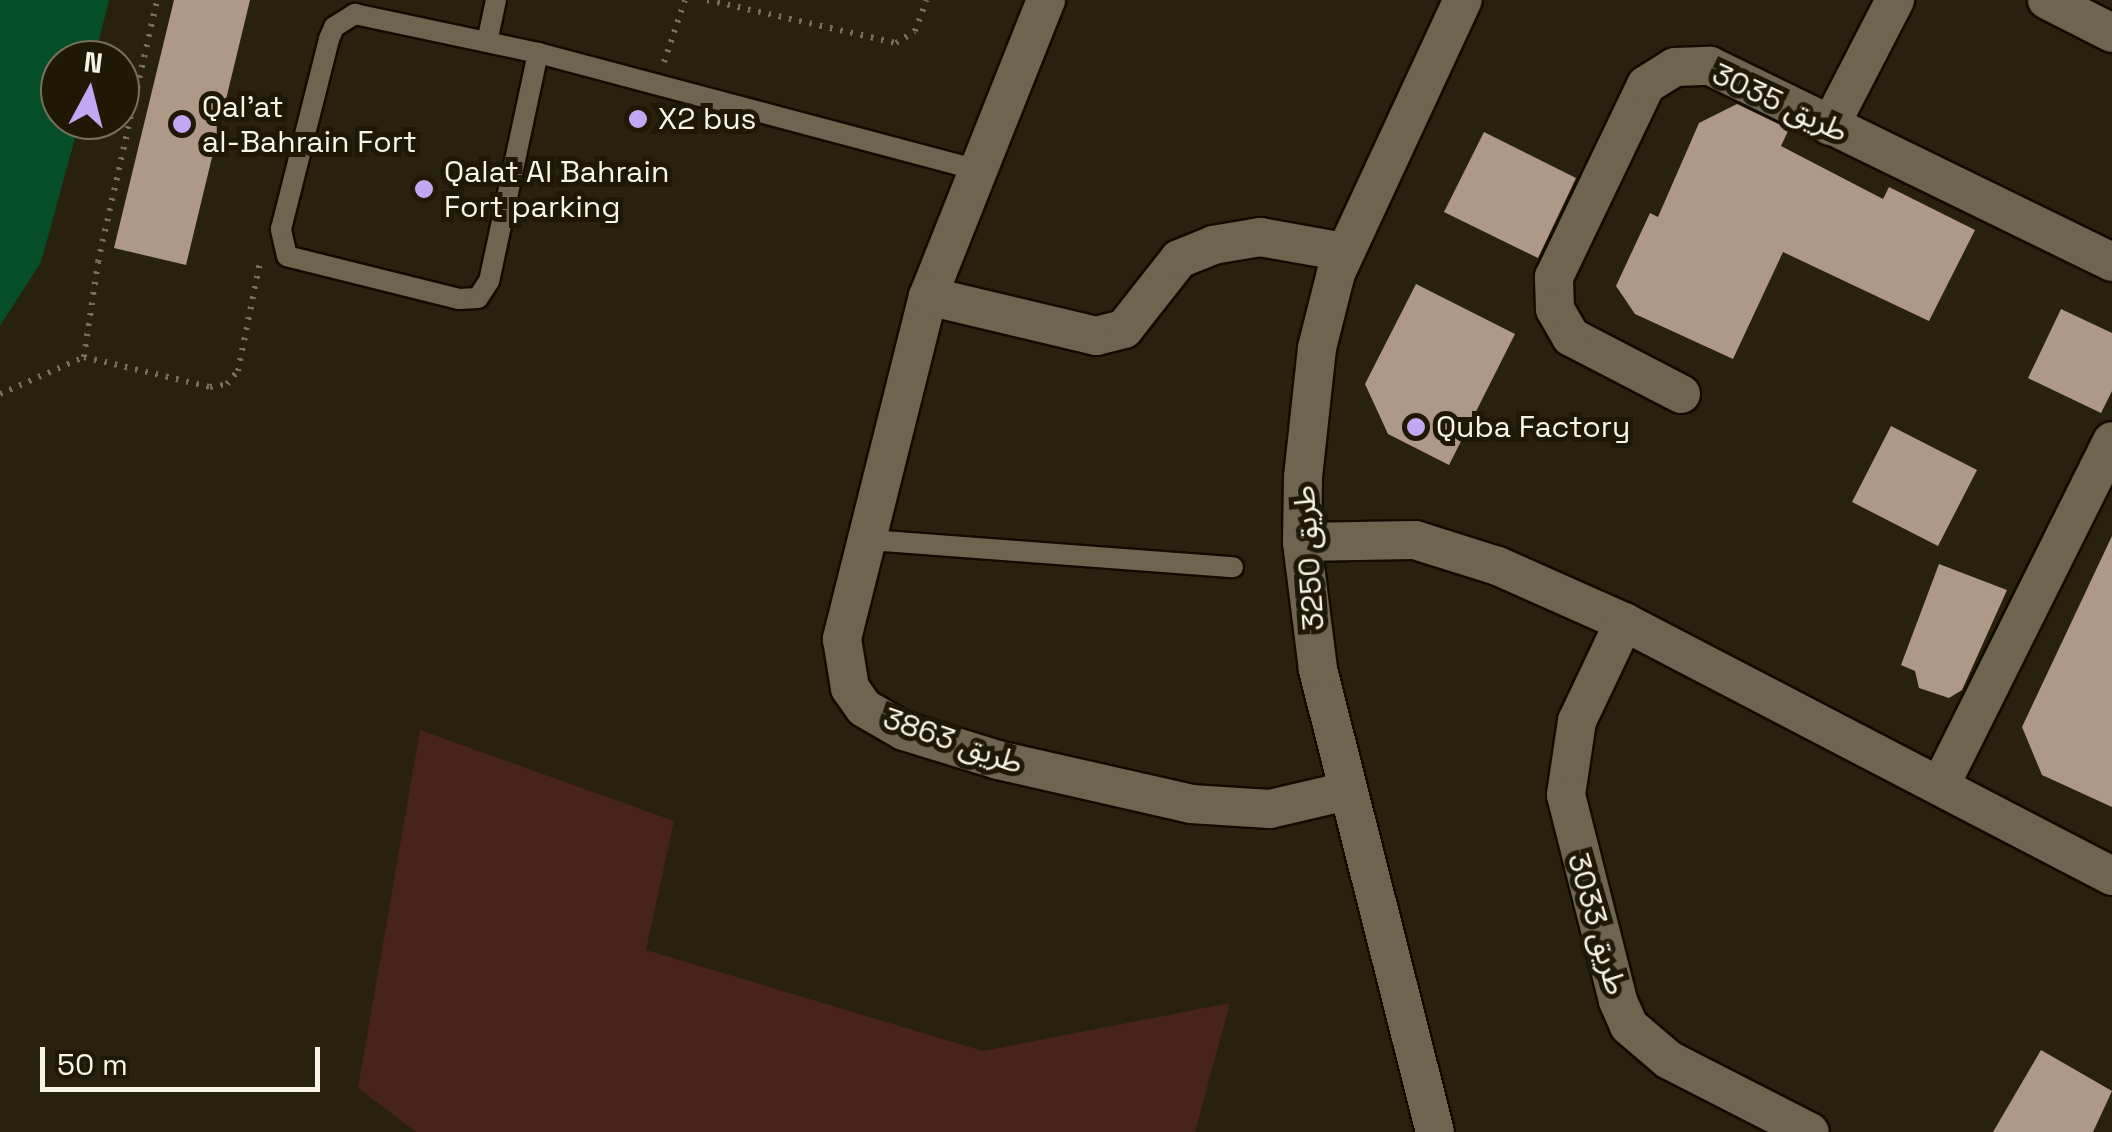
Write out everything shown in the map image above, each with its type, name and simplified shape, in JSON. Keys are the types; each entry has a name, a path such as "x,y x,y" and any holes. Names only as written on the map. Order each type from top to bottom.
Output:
{"street":[{"name":"طريق 3863","path":"1046,0 974,169 928,296 870,540 842,639 843,664 857,698 884,723 998,760 1190,804 1270,810 1346,791"},
{"name":"طريق 3250","path":"1435,1132 1318,669 1302,542 1308,409 1344,252 1463,0"},
{"path":"1830,126 1894,0"},
{"path":"2047,0 2112,33"},
{"name":"طريق 3035","path":"1681,394 1571,338 1555,309 1554,277 1646,84 1676,67 1710,66 2112,262"},
{"path":"928,296 1096,336 1124,329 1179,259 1213,245 1260,237 1344,252"},
{"path":"1940,784 2109,456"},
{"path":"1302,542 1374,537 1450,548 1624,622 2112,876"},
{"name":"طريق 3033","path":"1624,622 1577,721 1566,794 1618,1001 1629,1026 1669,1060 1810,1132"}],"lane":[{"path":"487,42 496,0"},
{"path":"538,53 489,280 478,298 304,265 287,256 280,238 334,27 355,14 538,53 974,169"},
{"path":"870,540 1233,567"}],"path":[{"path":"84,357 98,262 158,0"},
{"path":"655,87 684,0"},
{"path":"706,0 896,44 915,32 927,0"},
{"path":"0,394 84,357 210,386 227,384 238,370 257,268 280,238"}],"shaded area":[{"path":"0,0 109,0 99,40 40,40 40,140 75,140 41,262 0,326"},
{"path":"420,730 674,821 646,950 983,1051 1230,1003 1195,1132 416,1132 358,1088"}],"building":[{"name":"Qal'at al-Bahrain Fort","path":"174,0 250,0 186,265 114,248"},
{"path":"1737,104 1789,129 1781,146 1883,199 1889,187 1975,230 1929,321 1783,252 1733,359 1635,314 1616,286 1650,213 1658,217 1699,123"},
{"path":"1484,132 1576,178 1538,258 1444,212"},
{"path":"1416,284 1515,334 1449,465 1388,434 1365,384"},
{"path":"2061,309 2112,333 2112,391 2101,413 2028,378"},
{"path":"1891,426 1977,470 1938,546 1852,502"},
{"path":"2112,536 2112,807 2042,775 2022,727"},
{"path":"1939,564 2007,590 1962,690 1949,698 1919,688 1915,671 1901,665"},
{"path":"2041,1050 2112,1091 2093,1132 1993,1132"}],"place":[{"name":"X2 bus","path":"638,119"},
{"name":"Qal'at al-Bahrain Fort","path":"182,124"},
{"name":"Qalat Al Bahrain Fort parking","path":"424,189"},
{"name":"Quba Factory","path":"1416,427"}]}
